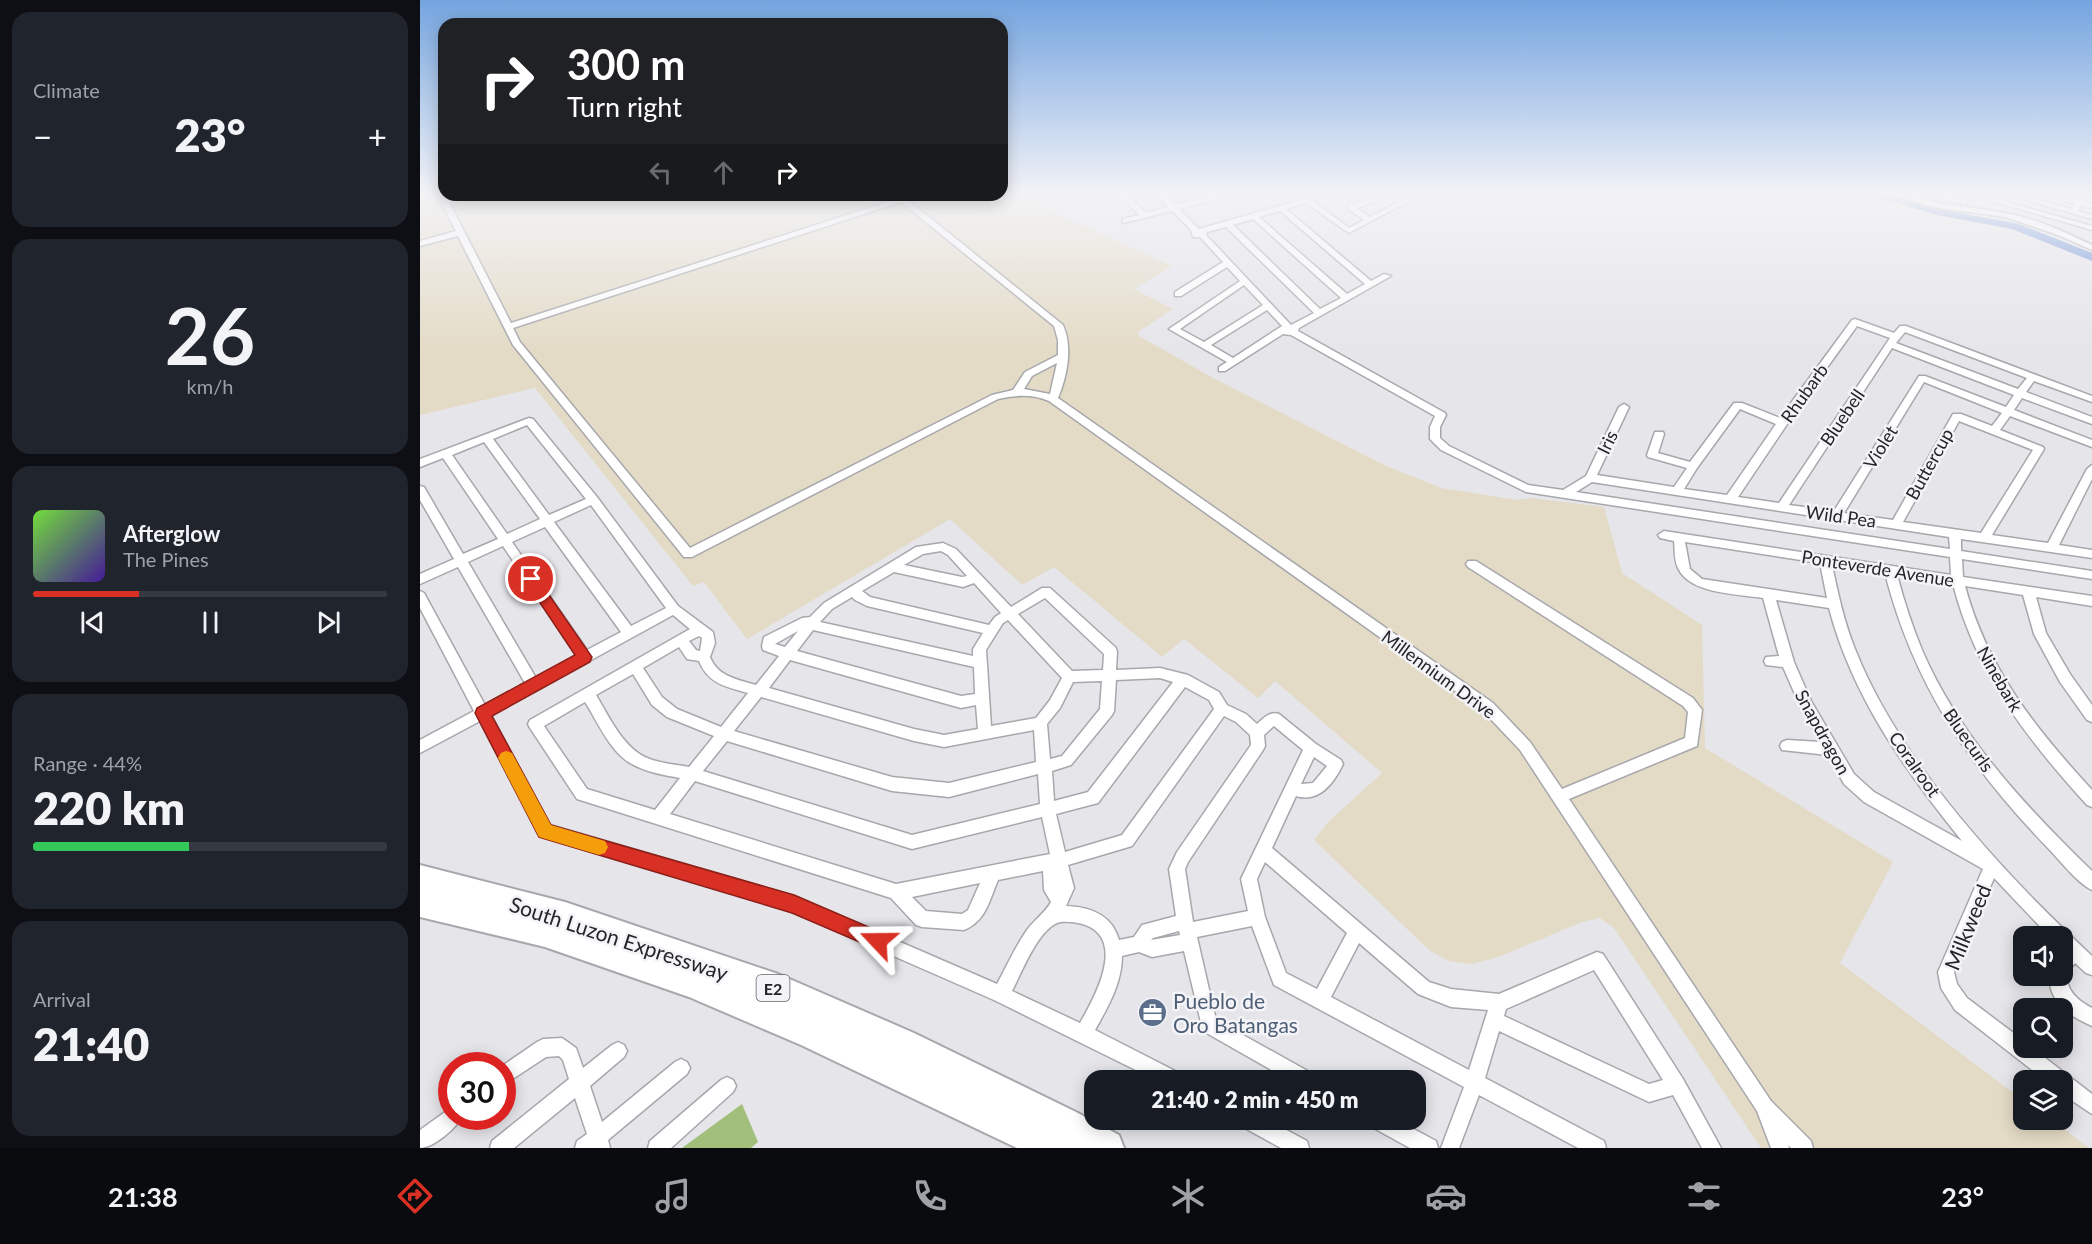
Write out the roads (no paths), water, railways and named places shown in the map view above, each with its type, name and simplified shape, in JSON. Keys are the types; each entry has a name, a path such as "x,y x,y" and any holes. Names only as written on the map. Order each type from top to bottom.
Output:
{"highway":[{"name":"South Luzon Expressway","path":"420,879 564,917 778,990 902,1045 1064,1124 1106,1148"},
{"name":"South Luzon Expressway","path":"420,902 560,936 688,980 842,1045 1055,1148"}],"street":[{"path":"466,246 516,343 688,554 995,397 1018,390 1028,374 1062,357"},
{"path":"508,327 761,246"},
{"path":"960,246 1058,325 1062,331 1058,389 1053,399"},
{"path":"1212,246 1289,328 1441,415 1435,428 1435,439 1445,448 1526,488 2092,575"},
{"path":"1250,246 1319,313"},
{"path":"1287,246 1346,298"},
{"path":"1325,246 1371,285"},
{"path":"1178,294 1227,262"},
{"path":"1222,369 1289,328 1387,276"},
{"path":"1234,362 1174,329 1245,281"},
{"path":"1205,345 1268,306"},
{"name":"Rhubarb","path":"1730,500 1855,322 1897,336"},
{"path":"1897,336 2032,376 2092,399"},
{"path":"1897,336 2020,394 2092,422"},
{"name":"Bluebell","path":"1782,507 1897,336"},
{"path":"1994,431 2032,376"},
{"name":"Violet","path":"1837,515 1922,378 2007,411"},
{"name":"Millennium Drive","path":"1018,390 1034,392 1053,399 1488,708 1525,746 1765,1107 1804,1148"},
{"path":"1677,492 1693,466 1738,405 1783,423"},
{"name":"Iris","path":"1590,478 1624,407"},
{"path":"2007,411 2092,444"},
{"name":"Buttercup","path":"1896,524 1957,416 2039,449 1984,538"},
{"path":"420,463 529,420 593,500 674,609 708,636 709,643 704,657 709,670 724,681 914,735 944,741 1040,723 1055,704 1069,677"},
{"path":"1659,434 1652,455 1693,466"},
{"path":"486,437 629,633"},
{"path":"445,453 585,657"},
{"path":"2051,548 2092,469"},
{"path":"1564,494 1590,478"},
{"name":"Wild Pea","path":"1590,478 2092,554"},
{"path":"420,490 533,685"},
{"path":"420,579 593,500"},
{"name":"Ponteverde Avenue","path":"1664,535 2092,601"},
{"name":"Ninebark","path":"1955,535 1958,581 1971,626 1997,677 2046,750 2092,800"},
{"path":"1679,538 1683,570 1690,579 1699,583 1834,604"},
{"path":"659,817 723,734 828,606 920,550 943,547 952,552 1069,677 1160,673 1184,679 1214,696 1222,708 1241,718 1257,733 1258,746 1182,857 1177,869 1209,1025 1289,1070"},
{"name":"Coralroot","path":"1825,560 1834,604 1853,662 1875,705 1914,767 1992,866 2050,926"},
{"path":"1472,564 1688,702 1695,710 1692,742 1558,797"},
{"path":"892,567 963,582 975,577"},
{"name":"Bluecurls","path":"1890,570 1904,621 1920,662 1949,714 1980,758 2031,821 2092,882"},
{"path":"854,591 867,601 990,630"},
{"path":"635,667 657,700 672,713 723,734 892,784 949,790 1066,761 1107,711 1111,652 1046,591 1009,613 990,630 979,649 985,734"},
{"path":"2028,591 2040,634 2065,678 2092,716"},
{"name":"Snapdragon","path":"1768,594 1787,662 1830,749 1849,779 1869,797 1992,866"},
{"path":"420,596 545,831 794,904 1000,994 1155,1070"},
{"path":"422,742 482,713 674,609"},
{"path":"979,663 811,625 806,621 769,641 768,646 788,654 961,702 982,698"},
{"path":"698,630 535,724 582,794 896,892 922,919 964,922 974,916 993,873"},
{"path":"682,641 692,655 704,657"},
{"path":"1772,661 1787,662"},
{"path":"588,694 616,740 634,758 653,766 692,774 912,842 1093,798 1184,679"},
{"path":"896,892 1054,861 1127,841 1222,708"},
{"path":"1257,733 1275,718 1311,748 1336,764 1316,790 1306,793 1292,788"},
{"path":"1000,994 1035,934 1052,917 1059,899 1052,890 1054,861 1040,723"},
{"path":"1787,746 1830,749"},
{"path":"1311,748 1249,879 1257,917 1280,979 1597,1148"},
{"path":"1263,850 1424,988 1496,1012 1649,1094 1677,1085"},
{"name":"Milkweed","path":"1992,866 1946,972 1949,988 1960,1004 2047,1070"},
{"path":"1052,917 1069,913 1091,917 1108,929 1114,950 1114,968 1106,991 1084,1034"},
{"path":"1114,950 1139,944 1152,950 1188,931 1257,917"},
{"path":"1320,1001 1357,931"},
{"name":"Coralroot","path":"2073,949 2092,967"},
{"path":"1450,1148 1474,1084 1496,1012 1597,960 1677,1085 1712,1148"},
{"path":"2059,986 2062,994 2073,1006 2092,1017"},
{"path":"516,1066 533,1053 554,1046 562,1047 570,1054 594,1144 681,1068"},
{"path":"498,1148 618,1051"},
{"path":"657,1148 727,1086"},
{"name":"Milkweed","path":"2073,1090 2092,1105"},
{"name":"Millennium Drive","path":"1765,1107 1780,1148"},
{"path":"420,1142 438,1128"},
{"path":"1268,1130 1300,1148"},
{"path":"1397,1130 1429,1148"}],"waterway":[{"path":"2064,246 2092,257"}],"place":[{"name":"Pueblo de Oro Batangas","path":"1152,1012"}]}
